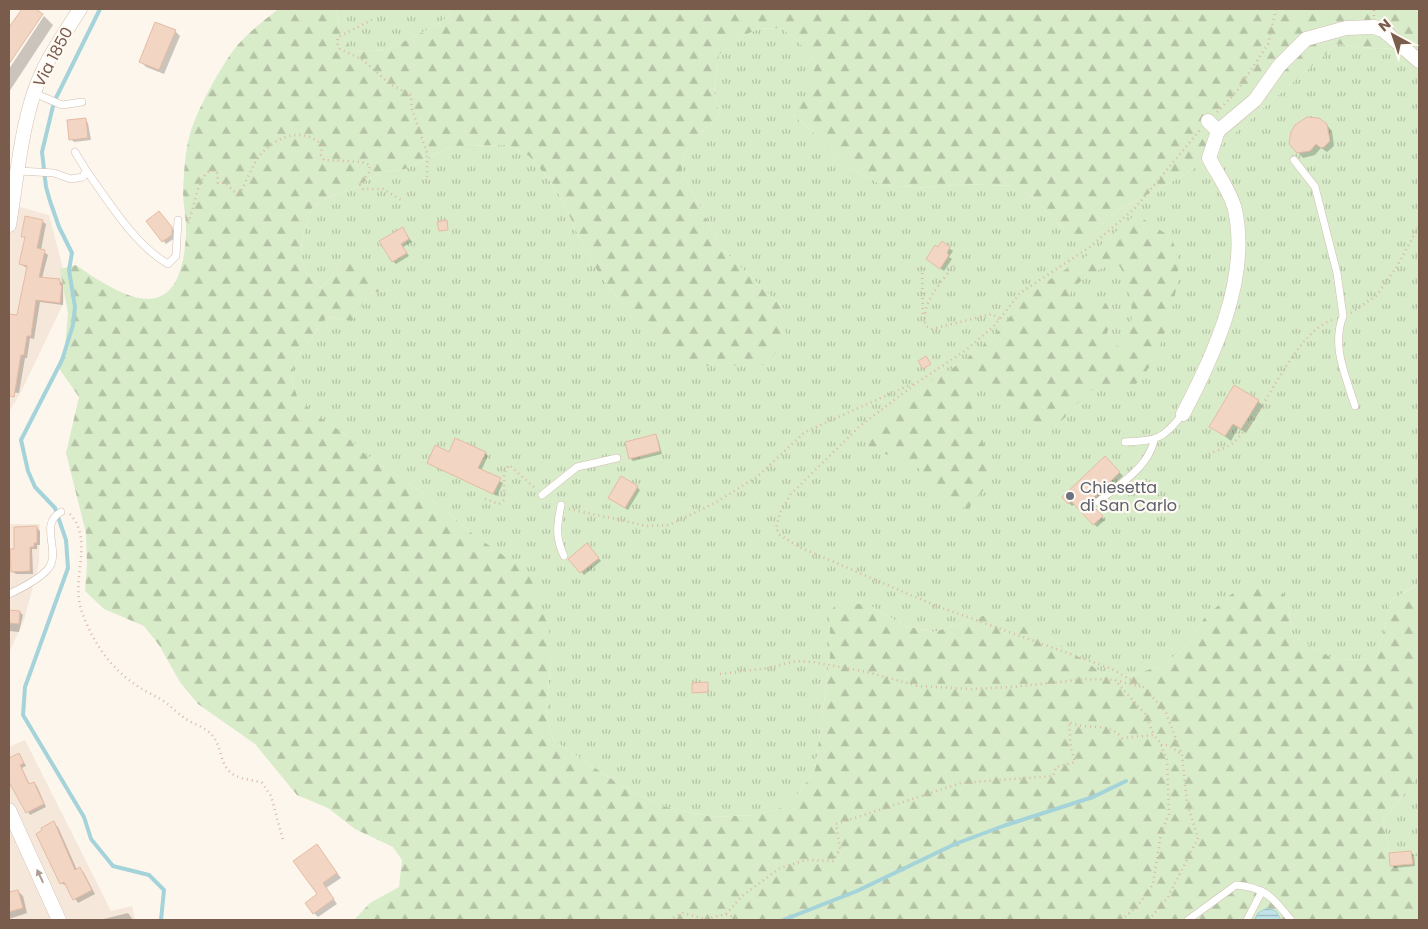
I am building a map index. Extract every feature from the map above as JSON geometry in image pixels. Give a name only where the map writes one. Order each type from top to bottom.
[{"type":"street","name":"Via 1850","points":[[9,225],[26,123],[40,96],[41,74],[80,9]]},
{"type":"street","points":[[1184,414],[1210,363],[1229,307],[1238,253],[1235,208],[1210,158],[1213,126],[1254,100],[1279,66],[1306,39],[1346,28],[1374,27],[1383,30],[1419,61]]},
{"type":"street","points":[[9,810],[60,920]]},
{"type":"lane","points":[[40,96],[62,105],[82,102]]},
{"type":"lane","points":[[76,152],[86,170],[119,215],[155,257],[168,264],[176,256],[178,220]]},
{"type":"lane","points":[[1294,160],[1315,187],[1337,273],[1343,316],[1339,327],[1339,356],[1355,406]]},
{"type":"lane","points":[[19,171],[54,173],[71,179],[83,177],[86,170]]},
{"type":"lane","points":[[1126,442],[1154,441],[1169,431],[1184,414]]},
{"type":"lane","points":[[1098,502],[1135,472],[1151,454],[1154,441]]},
{"type":"lane","points":[[542,494],[577,467],[617,458]]},
{"type":"lane","points":[[561,505],[558,522],[558,542],[564,556]]},
{"type":"lane","points":[[9,594],[26,586],[49,568],[52,560],[50,522],[57,514]]},
{"type":"lane","points":[[1188,920],[1236,885],[1255,887],[1270,895],[1291,920]]},
{"type":"lane","points":[[1247,920],[1262,891]]},
{"type":"path","points":[[1149,920],[1168,898],[1198,838],[1187,803],[1182,755],[1166,713],[1145,688],[1112,669],[934,605],[799,547],[780,535],[776,528],[780,513],[791,494],[860,426],[918,382],[966,350],[999,319],[1020,293],[1090,247],[1129,213],[1174,162],[1213,126],[1268,44],[1276,9]]},
{"type":"path","points":[[372,20],[338,37],[337,43],[340,49],[363,60],[390,84],[411,95],[412,110],[427,153],[427,178]]},
{"type":"path","points":[[177,247],[193,211],[201,177],[213,170],[217,173],[218,183],[226,183],[233,191],[240,193],[258,158],[272,143],[296,134],[316,139],[322,145],[321,155],[324,160],[362,162],[370,165],[369,172],[360,185],[363,189],[382,189],[403,201]]},
{"type":"path","points":[[1209,454],[1233,443],[1278,383],[1301,344],[1312,332],[1328,322],[1352,313],[1377,296],[1396,268],[1419,226]]},
{"type":"path","points":[[923,319],[928,303],[954,266]]},
{"type":"path","points":[[922,268],[923,319],[926,326],[932,329],[992,314],[999,319]]},
{"type":"path","points":[[561,505],[572,510],[647,526],[669,525],[715,503],[758,476],[805,432],[918,382]]},
{"type":"path","points":[[485,499],[499,504],[504,500],[504,473],[509,465],[542,494]]},
{"type":"path","points":[[57,514],[69,513],[76,520],[82,538],[77,596],[97,645],[113,666],[135,684],[163,701],[184,718],[209,731],[218,742],[224,764],[230,772],[241,778],[262,783],[271,796],[283,840]]},
{"type":"path","points":[[720,674],[768,668],[796,661],[813,662],[849,669],[918,686],[971,689],[1013,688],[1086,680],[1115,680],[1145,688]]},
{"type":"path","points":[[1115,680],[1145,714],[1154,735],[1161,744],[1167,760],[1169,814],[1162,833],[1153,884],[1137,907],[1121,920]]},
{"type":"path","points":[[669,920],[683,913],[705,919],[726,914],[742,896],[780,868],[806,860],[832,861],[840,849],[836,824],[960,783],[1053,776],[1056,767],[1075,762],[1071,749],[1069,722],[1082,727],[1105,727],[1116,731],[1122,738],[1154,735]]},
{"type":"path","points":[[1161,744],[1168,745],[1182,755]]},
{"type":"path","points":[[726,914],[740,920]]},
{"type":"shaded area","points":[[9,204],[49,215],[66,280],[64,302],[21,392],[9,412]]},
{"type":"shaded area","points":[[9,524],[40,524],[39,564],[24,620],[9,653]]},
{"type":"shaded area","points":[[25,740],[111,911],[132,906],[135,920],[9,920],[9,747]]},
{"type":"green space","points":[[278,9],[336,9],[341,35],[352,52],[386,50],[433,27],[451,15],[442,9],[1419,9],[1419,47],[1377,49],[1337,44],[1190,172],[1118,210],[1090,234],[1076,236],[1065,231],[1032,197],[1013,186],[964,184],[928,188],[882,185],[848,167],[828,145],[793,115],[807,96],[816,63],[799,42],[782,28],[758,29],[734,40],[719,55],[714,92],[720,116],[688,147],[684,155],[681,172],[724,251],[784,309],[786,338],[767,365],[702,366],[671,351],[634,320],[598,272],[578,235],[563,201],[548,178],[529,156],[506,145],[453,146],[405,169],[382,172],[351,189],[329,197],[312,208],[302,241],[301,251],[305,270],[311,279],[321,288],[331,278],[341,260],[354,256],[392,290],[369,293],[352,321],[326,317],[295,361],[292,380],[297,396],[316,415],[345,434],[365,454],[429,497],[474,535],[523,569],[531,578],[549,629],[551,657],[546,715],[553,740],[622,786],[661,806],[714,817],[754,815],[778,809],[799,793],[815,770],[830,657],[830,612],[838,602],[869,605],[905,626],[934,632],[983,616],[1001,617],[1049,637],[1101,672],[1129,676],[1163,665],[1184,648],[1205,617],[1234,592],[1258,583],[1280,588],[1288,602],[1292,635],[1335,660],[1377,659],[1391,600],[1416,586],[1419,599],[1419,775],[1383,821],[1390,856],[1419,856],[1419,920],[354,920],[370,903],[399,887],[402,860],[393,847],[355,829],[328,808],[297,795],[255,744],[198,704],[180,682],[159,645],[144,626],[104,609],[85,591],[87,565],[86,533],[66,453],[79,397],[58,367],[65,347],[68,313],[60,269],[76,265],[115,289],[133,296],[149,299],[163,295],[174,285],[182,265],[186,236],[183,197],[184,177],[187,148],[193,124],[210,89],[230,55],[245,37]]},
{"type":"green space","points":[[336,9],[442,9],[451,15],[433,27],[386,50],[351,52],[341,35]]},
{"type":"green space","points":[[782,28],[799,42],[816,63],[808,96],[793,115],[828,145],[848,167],[882,185],[928,188],[964,184],[1013,186],[1032,197],[1065,231],[1090,234],[1118,210],[1190,172],[1337,44],[1377,49],[1419,47],[1419,599],[1415,586],[1391,600],[1377,659],[1335,660],[1292,635],[1288,602],[1205,617],[1184,648],[1163,665],[1129,676],[1101,672],[1049,637],[983,616],[934,632],[905,626],[869,605],[830,612],[830,657],[815,770],[799,793],[778,809],[754,815],[714,817],[661,806],[622,786],[553,740],[546,715],[551,657],[474,535],[429,497],[365,454],[345,434],[316,415],[297,396],[292,380],[295,361],[326,317],[352,321],[369,293],[392,290],[341,260],[331,278],[321,288],[311,279],[302,261],[302,241],[308,220],[312,208],[329,197],[351,189],[382,172],[405,169],[453,146],[506,145],[529,156],[548,178],[563,201],[578,235],[598,272],[634,320],[784,309],[724,251],[681,172],[684,155],[688,147],[720,116],[714,92],[719,55],[734,40],[758,29]]},
{"type":"green space","points":[[1136,214],[1172,238],[1176,251],[1178,277],[1166,331],[1150,365],[1142,378],[1132,387],[1090,390],[1055,428],[1021,420],[1002,388],[982,380],[971,404],[994,477],[968,509],[942,502],[918,468],[893,456],[869,450],[866,435],[881,418],[903,399],[964,361],[990,340],[1025,299],[1049,280],[1093,252]],"holes":[[[1117,263],[1123,271],[1130,293],[1132,317],[1128,339],[1124,348],[1115,345],[1106,336],[1110,325],[1110,315],[1104,301],[1099,297],[1087,298],[1076,303],[1070,300],[1070,294],[1079,282],[1095,272]]]},
{"type":"green space","points":[[1419,775],[1419,856],[1390,856],[1383,821]]},
{"type":"water","points":[[1267,908],[1276,911],[1281,920],[1255,920],[1258,913]]},
{"type":"building","points":[[22,9],[36,9],[43,14],[9,64],[9,27]]},
{"type":"building","points":[[155,22],[176,30],[159,70],[139,62]]},
{"type":"building","points":[[1307,117],[1319,118],[1327,124],[1330,141],[1324,147],[1321,148],[1316,144],[1310,151],[1297,153],[1289,144],[1291,132],[1295,125]]},
{"type":"building","points":[[86,118],[88,138],[69,140],[67,120]]},
{"type":"building","points":[[159,211],[172,227],[172,235],[162,242],[146,221]]},
{"type":"building","points":[[25,216],[43,220],[37,248],[45,250],[39,277],[60,279],[60,285],[62,285],[60,303],[36,300],[31,336],[27,336],[24,355],[21,355],[14,397],[9,396],[9,314],[17,315],[27,266],[19,264],[25,237],[21,237]]},
{"type":"building","points":[[447,220],[448,230],[439,231],[437,222]]},
{"type":"building","points":[[403,227],[409,239],[401,244],[407,253],[392,262],[379,241]]},
{"type":"building","points":[[942,241],[950,247],[947,253],[949,255],[940,269],[926,259],[935,245],[938,247]]},
{"type":"building","points":[[926,356],[931,364],[923,369],[918,361]]},
{"type":"building","points":[[1234,385],[1259,400],[1241,429],[1233,424],[1225,436],[1209,427]]},
{"type":"building","points":[[656,434],[660,451],[629,459],[625,442]]},
{"type":"building","points":[[455,438],[486,452],[478,468],[501,478],[493,494],[427,463],[435,445],[449,452]]},
{"type":"building","points":[[1105,456],[1120,472],[1089,502],[1103,516],[1093,525],[1071,501],[1068,504],[1062,497]]},
{"type":"building","points":[[621,476],[638,486],[625,508],[608,498]]},
{"type":"building","points":[[37,526],[37,543],[34,543],[34,547],[30,547],[30,571],[11,572],[10,549],[14,549],[14,527]]},
{"type":"building","points":[[587,543],[599,558],[580,573],[568,559]]},
{"type":"building","points":[[9,610],[20,611],[19,624],[9,623]]},
{"type":"building","points":[[708,682],[708,692],[692,693],[692,683]]},
{"type":"building","points":[[19,753],[24,763],[20,765],[29,784],[34,782],[44,804],[26,813],[9,782],[9,758]]},
{"type":"building","points":[[54,821],[75,870],[80,867],[92,890],[73,900],[64,882],[60,884],[36,834],[42,830],[41,828]]},
{"type":"building","points":[[317,844],[337,873],[323,883],[334,899],[313,914],[305,903],[317,894],[293,861]]},
{"type":"building","points":[[1411,851],[1413,864],[1390,866],[1389,853]]},
{"type":"building","points":[[18,890],[23,908],[9,912],[9,892]]},
{"type":"waterway","points":[[100,9],[54,102],[42,152],[46,187],[50,201],[59,227],[72,253],[69,270],[75,307],[73,325],[62,360],[21,440],[28,471],[35,487],[55,508],[66,540],[68,568],[25,687],[23,715],[84,817],[91,839],[113,866],[149,875],[164,890],[161,920]]},
{"type":"waterway","points":[[783,920],[857,891],[955,844],[1006,825],[1093,797],[1126,781]]},
{"type":"place","name":"Chiesetta di San Carlo","points":[[1070,496]]}]
